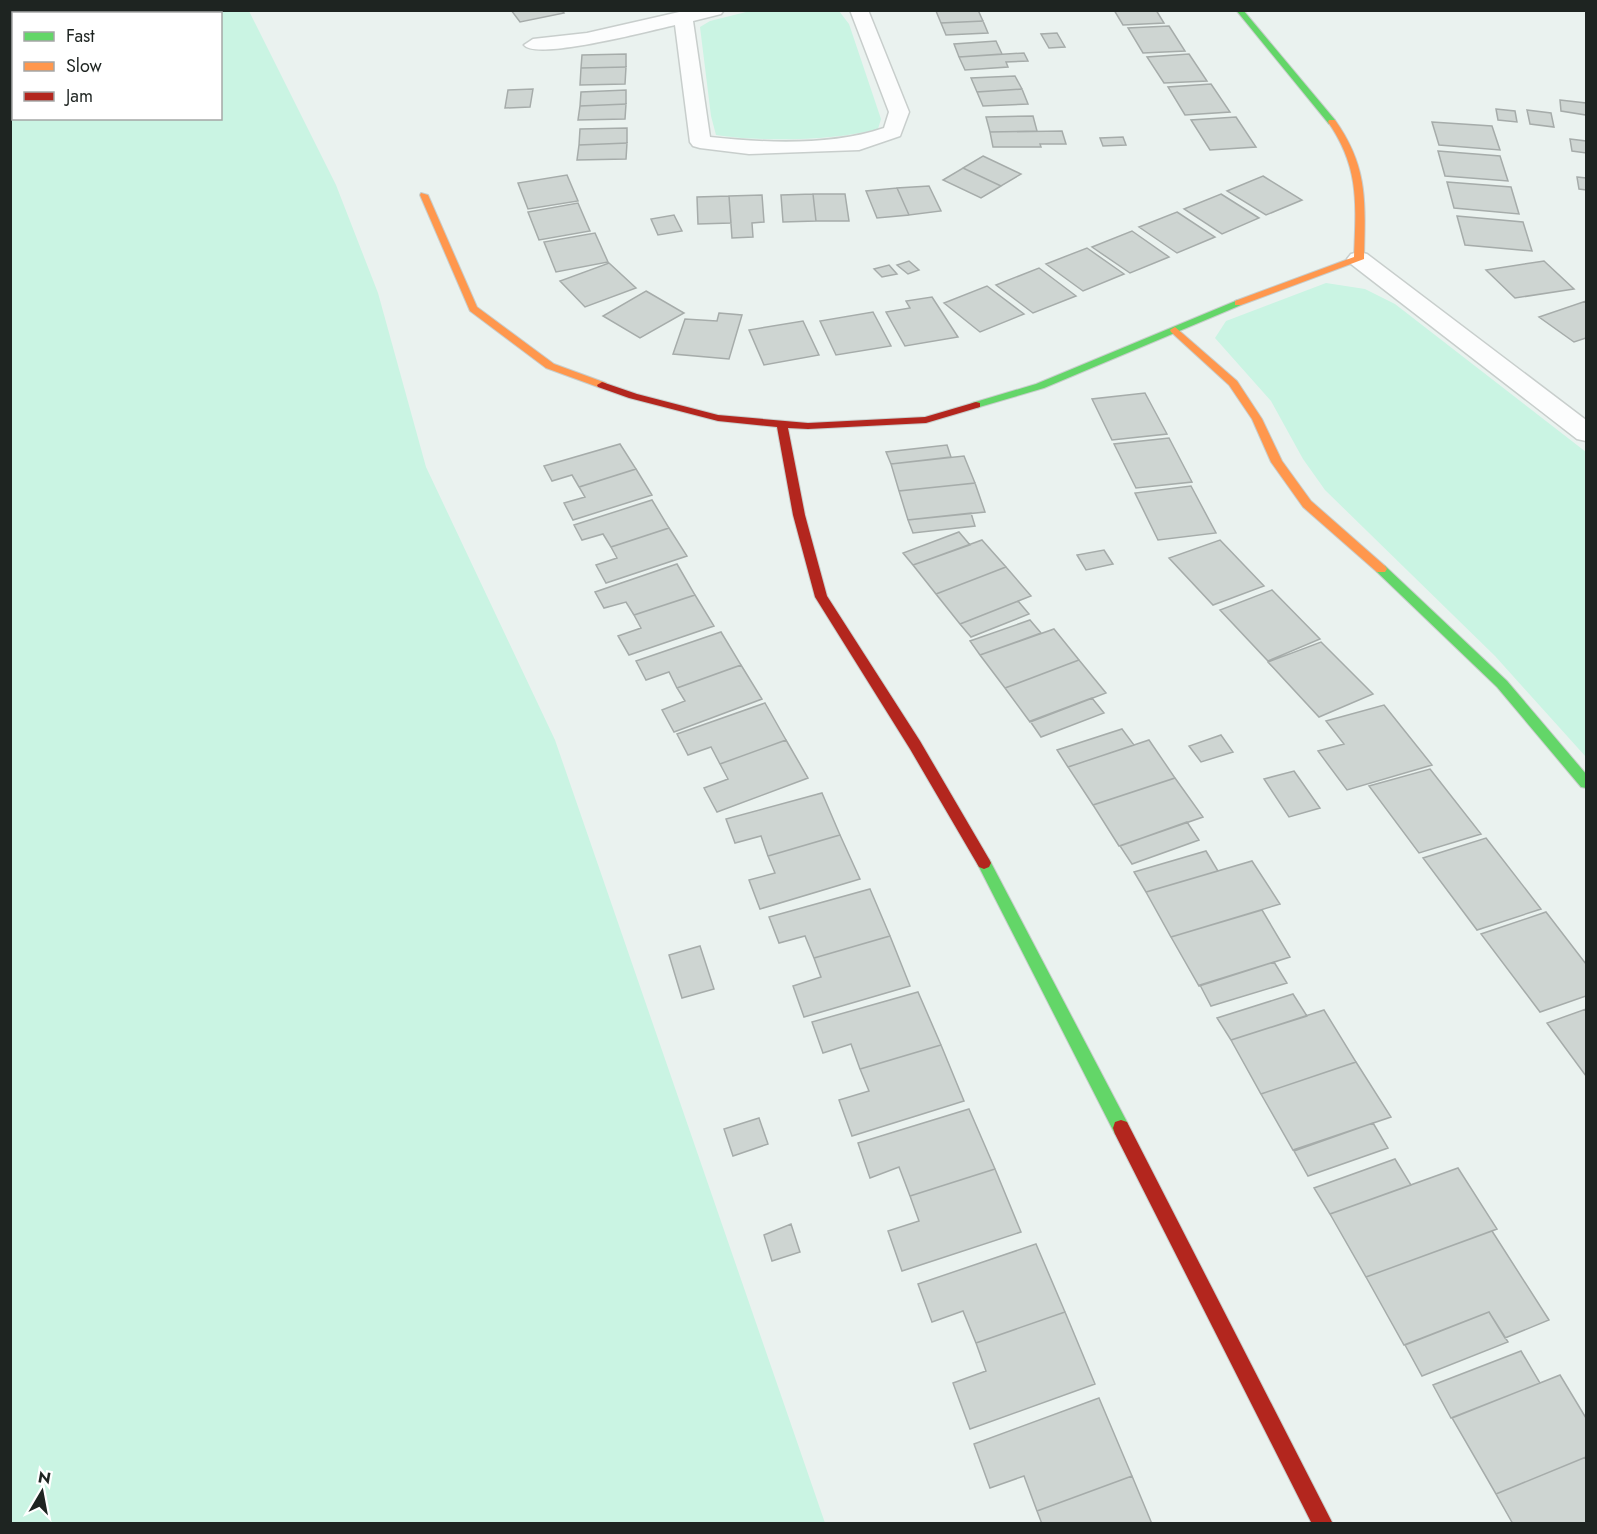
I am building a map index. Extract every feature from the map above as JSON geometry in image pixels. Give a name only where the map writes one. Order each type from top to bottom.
[{"type":"street","points":[[533,45],[587,39],[715,10]]},
{"type":"street","points":[[683,17],[700,142],[749,148],[859,144],[893,132],[900,112],[859,10]]},
{"type":"street","points":[[1239,10],[1347,140],[1361,187],[1359,259]]},
{"type":"street","points":[[424,195],[473,309],[550,366],[633,396],[718,418],[807,426],[926,420],[1040,386],[1269,290],[1359,259]]},
{"type":"street","points":[[1359,259],[1587,433]]},
{"type":"street","points":[[1175,330],[1233,383],[1257,419],[1277,462],[1307,504],[1375,564],[1502,684],[1587,783]]},
{"type":"street","points":[[782,424],[799,515],[821,597],[915,745],[1005,899],[1323,1524]]},
{"type":"green space","points":[[10,11],[249,11],[336,185],[378,293],[426,467],[555,740],[825,1523],[11,1523]]},
{"type":"green space","points":[[750,11],[839,11],[849,24],[881,119],[878,129],[840,136],[797,139],[754,139],[716,135],[711,116],[700,27],[710,21]]},
{"type":"green space","points":[[1326,283],[1365,289],[1395,304],[1586,452],[1586,757],[1495,656],[1325,490],[1303,459],[1271,401],[1215,338],[1226,321]]},
{"type":"building","points":[[511,10],[562,10],[564,13],[520,22]]},
{"type":"building","points":[[978,10],[983,21],[941,23],[936,11]]},
{"type":"building","points":[[1114,10],[1156,10],[1164,23],[1123,25]]},
{"type":"building","points":[[983,21],[988,33],[946,35],[941,23]]},
{"type":"building","points":[[1169,26],[1185,51],[1143,53],[1128,28]]},
{"type":"building","points":[[1057,33],[1065,47],[1049,48],[1041,34]]},
{"type":"building","points":[[996,41],[1002,54],[959,57],[954,44]]},
{"type":"building","points":[[1024,53],[1028,61],[1006,62],[1008,67],[965,70],[959,57]]},
{"type":"building","points":[[626,54],[626,67],[581,68],[582,55]]},
{"type":"building","points":[[1189,54],[1207,81],[1164,83],[1147,57]]},
{"type":"building","points":[[626,67],[625,84],[580,85],[581,68]]},
{"type":"building","points":[[1015,76],[1022,89],[977,92],[971,78]]},
{"type":"building","points":[[1211,84],[1230,112],[1185,115],[1168,87]]},
{"type":"building","points":[[533,89],[530,107],[505,108],[508,90]]},
{"type":"building","points":[[1022,89],[1028,104],[983,106],[977,92]]},
{"type":"building","points":[[626,90],[626,104],[580,106],[581,92]]},
{"type":"building","points":[[1560,100],[1586,103],[1586,115],[1561,111]]},
{"type":"building","points":[[626,104],[625,119],[578,120],[580,106]]},
{"type":"building","points":[[1496,109],[1515,111],[1517,122],[1498,120]]},
{"type":"building","points":[[1527,110],[1551,113],[1554,127],[1530,124]]},
{"type":"building","points":[[1033,116],[1037,131],[990,132],[986,117]]},
{"type":"building","points":[[1236,117],[1256,147],[1210,150],[1191,120]]},
{"type":"building","points":[[1432,122],[1492,126],[1500,150],[1439,145]]},
{"type":"building","points":[[627,128],[627,143],[579,145],[580,129]]},
{"type":"building","points":[[1062,131],[1066,144],[1040,144],[1041,147],[993,147],[990,132]]},
{"type":"building","points":[[1123,137],[1126,145],[1103,146],[1100,138]]},
{"type":"building","points":[[1570,139],[1586,141],[1586,153],[1572,151]]},
{"type":"building","points":[[627,143],[626,159],[577,160],[579,145]]},
{"type":"building","points":[[1438,151],[1500,156],[1508,181],[1445,176]]},
{"type":"building","points":[[983,156],[1021,174],[1001,186],[963,168]]},
{"type":"building","points":[[963,168],[1001,186],[981,198],[943,180]]},
{"type":"building","points":[[567,175],[578,201],[528,209],[518,183]]},
{"type":"building","points":[[1263,176],[1302,200],[1266,215],[1227,191]]},
{"type":"building","points":[[1577,177],[1586,178],[1586,190],[1579,189]]},
{"type":"building","points":[[1447,182],[1511,187],[1519,214],[1454,208]]},
{"type":"building","points":[[929,186],[941,211],[909,215],[897,188]]},
{"type":"building","points":[[897,188],[909,215],[877,218],[866,191]]},
{"type":"building","points":[[813,194],[816,221],[783,222],[781,195]]},
{"type":"building","points":[[813,194],[845,194],[849,221],[816,221]]},
{"type":"building","points":[[1221,194],[1259,218],[1222,234],[1184,209]]},
{"type":"building","points":[[762,195],[764,222],[752,223],[753,237],[732,238],[729,196]]},
{"type":"building","points":[[729,196],[731,223],[698,224],[697,197]]},
{"type":"building","points":[[578,203],[590,231],[539,240],[528,212]]},
{"type":"building","points":[[1177,212],[1215,237],[1177,253],[1139,227]]},
{"type":"building","points":[[674,215],[682,231],[658,235],[651,219]]},
{"type":"building","points":[[1457,216],[1523,222],[1532,251],[1465,245]]},
{"type":"building","points":[[1132,231],[1169,257],[1130,273],[1092,247]]},
{"type":"building","points":[[595,233],[608,262],[556,272],[544,242]]},
{"type":"building","points":[[1087,248],[1124,274],[1083,291],[1046,264]]},
{"type":"building","points":[[909,261],[919,270],[908,274],[897,265]]},
{"type":"building","points":[[1544,261],[1574,289],[1515,298],[1486,270]]},
{"type":"building","points":[[609,263],[636,288],[585,307],[560,281]]},
{"type":"building","points":[[889,265],[897,274],[882,277],[874,269]]},
{"type":"building","points":[[1039,268],[1076,296],[1033,313],[996,285]]},
{"type":"building","points":[[987,286],[1024,314],[980,332],[944,303]]},
{"type":"building","points":[[646,291],[684,313],[640,338],[603,316]]},
{"type":"building","points":[[932,297],[958,337],[905,346],[886,312],[910,308],[906,301]]},
{"type":"building","points":[[1586,301],[1586,338],[1574,342],[1539,317]]},
{"type":"building","points":[[873,312],[891,346],[836,355],[820,321]]},
{"type":"building","points":[[719,313],[742,315],[729,359],[673,354],[685,319],[717,321]]},
{"type":"building","points":[[803,321],[819,355],[764,365],[749,330]]},
{"type":"building","points":[[1145,393],[1167,434],[1112,440],[1092,399]]},
{"type":"building","points":[[1169,438],[1192,482],[1136,488],[1114,444]]},
{"type":"building","points":[[620,444],[636,469],[579,487],[572,475],[552,481],[544,466]]},
{"type":"building","points":[[947,445],[951,457],[891,464],[886,452]]},
{"type":"building","points":[[964,456],[975,483],[899,491],[891,464]]},
{"type":"building","points":[[636,469],[652,495],[573,520],[564,503],[585,497],[579,487]]},
{"type":"building","points":[[975,483],[985,512],[908,520],[899,491]]},
{"type":"building","points":[[1191,486],[1216,533],[1158,540],[1135,493]]},
{"type":"building","points":[[652,500],[669,528],[611,547],[603,534],[582,540],[574,525]]},
{"type":"building","points":[[971,513],[975,526],[913,533],[908,520]]},
{"type":"building","points":[[669,528],[687,556],[606,583],[596,565],[617,558],[611,547]]},
{"type":"building","points":[[959,532],[970,545],[913,565],[903,553]]},
{"type":"building","points":[[982,540],[1006,567],[936,594],[913,565]]},
{"type":"building","points":[[1220,540],[1264,586],[1213,605],[1169,558]]},
{"type":"building","points":[[1104,550],[1113,564],[1086,570],[1077,555]]},
{"type":"building","points":[[677,564],[695,595],[634,615],[626,602],[604,608],[595,592]]},
{"type":"building","points":[[1006,567],[1031,596],[960,624],[936,594]]},
{"type":"building","points":[[1272,590],[1320,639],[1268,661],[1220,610]]},
{"type":"building","points":[[695,595],[714,626],[629,655],[618,636],[641,628],[634,615]]},
{"type":"building","points":[[1018,601],[1029,614],[971,637],[960,624]]},
{"type":"building","points":[[1030,620],[1041,633],[980,655],[970,641]]},
{"type":"building","points":[[1054,629],[1079,660],[1005,688],[980,655]]},
{"type":"building","points":[[721,632],[741,665],[677,688],[669,672],[646,680],[636,661]]},
{"type":"building","points":[[1321,642],[1373,694],[1319,717],[1268,662]]},
{"type":"building","points":[[1079,660],[1106,693],[1030,722],[1005,688]]},
{"type":"building","points":[[741,665],[762,699],[674,732],[662,710],[685,701],[677,688]]},
{"type":"building","points":[[1092,698],[1104,713],[1041,737],[1030,721]]},
{"type":"building","points":[[765,703],[786,740],[720,764],[711,747],[688,755],[677,734]]},
{"type":"building","points":[[1384,705],[1432,765],[1347,790],[1318,751],[1344,744],[1326,721]]},
{"type":"building","points":[[1122,729],[1134,745],[1068,767],[1057,750]]},
{"type":"building","points":[[1221,735],[1233,752],[1201,762],[1189,746]]},
{"type":"building","points":[[786,740],[808,778],[717,812],[704,788],[728,779],[720,764]]},
{"type":"building","points":[[1149,740],[1175,778],[1093,805],[1068,767]]},
{"type":"building","points":[[1430,769],[1481,834],[1419,853],[1369,786]]},
{"type":"building","points":[[1294,771],[1320,808],[1289,817],[1264,779]]},
{"type":"building","points":[[1175,778],[1203,817],[1119,846],[1093,805]]},
{"type":"building","points":[[822,793],[840,835],[768,856],[761,836],[735,843],[726,819]]},
{"type":"building","points":[[1187,822],[1199,840],[1132,864],[1120,846]]},
{"type":"building","points":[[840,835],[860,879],[760,909],[749,880],[775,873],[768,856]]},
{"type":"building","points":[[1486,838],[1541,909],[1477,930],[1423,858]]},
{"type":"building","points":[[1206,851],[1218,871],[1146,892],[1134,872]]},
{"type":"building","points":[[1252,861],[1280,904],[1171,937],[1146,892]]},
{"type":"building","points":[[870,889],[890,936],[814,958],[805,936],[779,943],[769,917]]},
{"type":"building","points":[[1262,910],[1290,957],[1199,986],[1171,937]]},
{"type":"building","points":[[1546,912],[1586,964],[1586,996],[1540,1012],[1481,934]]},
{"type":"building","points":[[890,936],[910,986],[804,1017],[793,986],[821,977],[814,958]]},
{"type":"building","points":[[700,946],[714,989],[682,998],[669,955]]},
{"type":"building","points":[[1274,962],[1287,983],[1211,1006],[1200,985]]},
{"type":"building","points":[[918,992],[941,1045],[860,1069],[851,1044],[823,1053],[812,1022]]},
{"type":"building","points":[[1293,994],[1307,1016],[1231,1040],[1217,1018]]},
{"type":"building","points":[[1586,1009],[1586,1076],[1547,1023]]},
{"type":"building","points":[[1324,1010],[1356,1062],[1261,1094],[1231,1040]]},
{"type":"building","points":[[941,1045],[964,1101],[852,1136],[839,1100],[869,1091],[860,1069]]},
{"type":"building","points":[[1356,1062],[1391,1117],[1293,1150],[1261,1094]]},
{"type":"building","points":[[969,1109],[995,1169],[910,1196],[899,1167],[870,1178],[858,1143]]},
{"type":"building","points":[[759,1118],[768,1144],[733,1156],[724,1129]]},
{"type":"building","points":[[1373,1123],[1388,1148],[1308,1176],[1294,1151]]},
{"type":"building","points":[[1395,1159],[1411,1185],[1330,1214],[1314,1188]]},
{"type":"building","points":[[1458,1168],[1497,1229],[1366,1277],[1330,1214]]},
{"type":"building","points":[[995,1169],[1021,1232],[902,1271],[888,1231],[919,1221],[910,1196]]},
{"type":"building","points":[[791,1224],[800,1252],[772,1261],[764,1235]]},
{"type":"building","points":[[1492,1231],[1549,1320],[1505,1338],[1489,1312],[1404,1345],[1366,1277]]},
{"type":"building","points":[[1036,1244],[1065,1312],[976,1343],[963,1311],[932,1322],[918,1284]]},
{"type":"building","points":[[1065,1312],[1095,1384],[970,1429],[953,1383],[986,1371],[976,1343]]},
{"type":"building","points":[[1489,1312],[1508,1342],[1422,1376],[1405,1345]]},
{"type":"building","points":[[1521,1351],[1540,1383],[1451,1418],[1433,1385]]},
{"type":"building","points":[[1560,1375],[1586,1418],[1586,1457],[1496,1494],[1452,1418]]},
{"type":"building","points":[[1099,1398],[1132,1476],[1037,1511],[1024,1476],[990,1488],[974,1444]]},
{"type":"building","points":[[1586,1457],[1586,1524],[1513,1524],[1496,1494]]},
{"type":"building","points":[[1132,1476],[1152,1524],[1042,1524],[1037,1511]]},
{"type":"traffic: fast","points":[[1239,10],[1332,122]]},
{"type":"traffic: fast","points":[[976,405],[1040,386],[1238,303]]},
{"type":"traffic: fast","points":[[1381,569],[1502,684],[1586,783]]},
{"type":"traffic: fast","points":[[984,863],[1121,1128]]},
{"type":"traffic: slow","points":[[1238,303],[1359,259],[1360,204],[1356,170],[1351,154],[1332,122]]},
{"type":"traffic: slow","points":[[424,195],[473,309],[550,366],[602,385]]},
{"type":"traffic: slow","points":[[1175,330],[1233,383],[1257,419],[1277,462],[1307,504],[1381,569]]},
{"type":"traffic: jam","points":[[602,385],[633,396],[718,418],[808,426],[926,420],[976,405]]},
{"type":"traffic: jam","points":[[782,424],[799,515],[821,597],[915,745],[984,863]]},
{"type":"traffic: jam","points":[[1121,1128],[1323,1524]]}]
